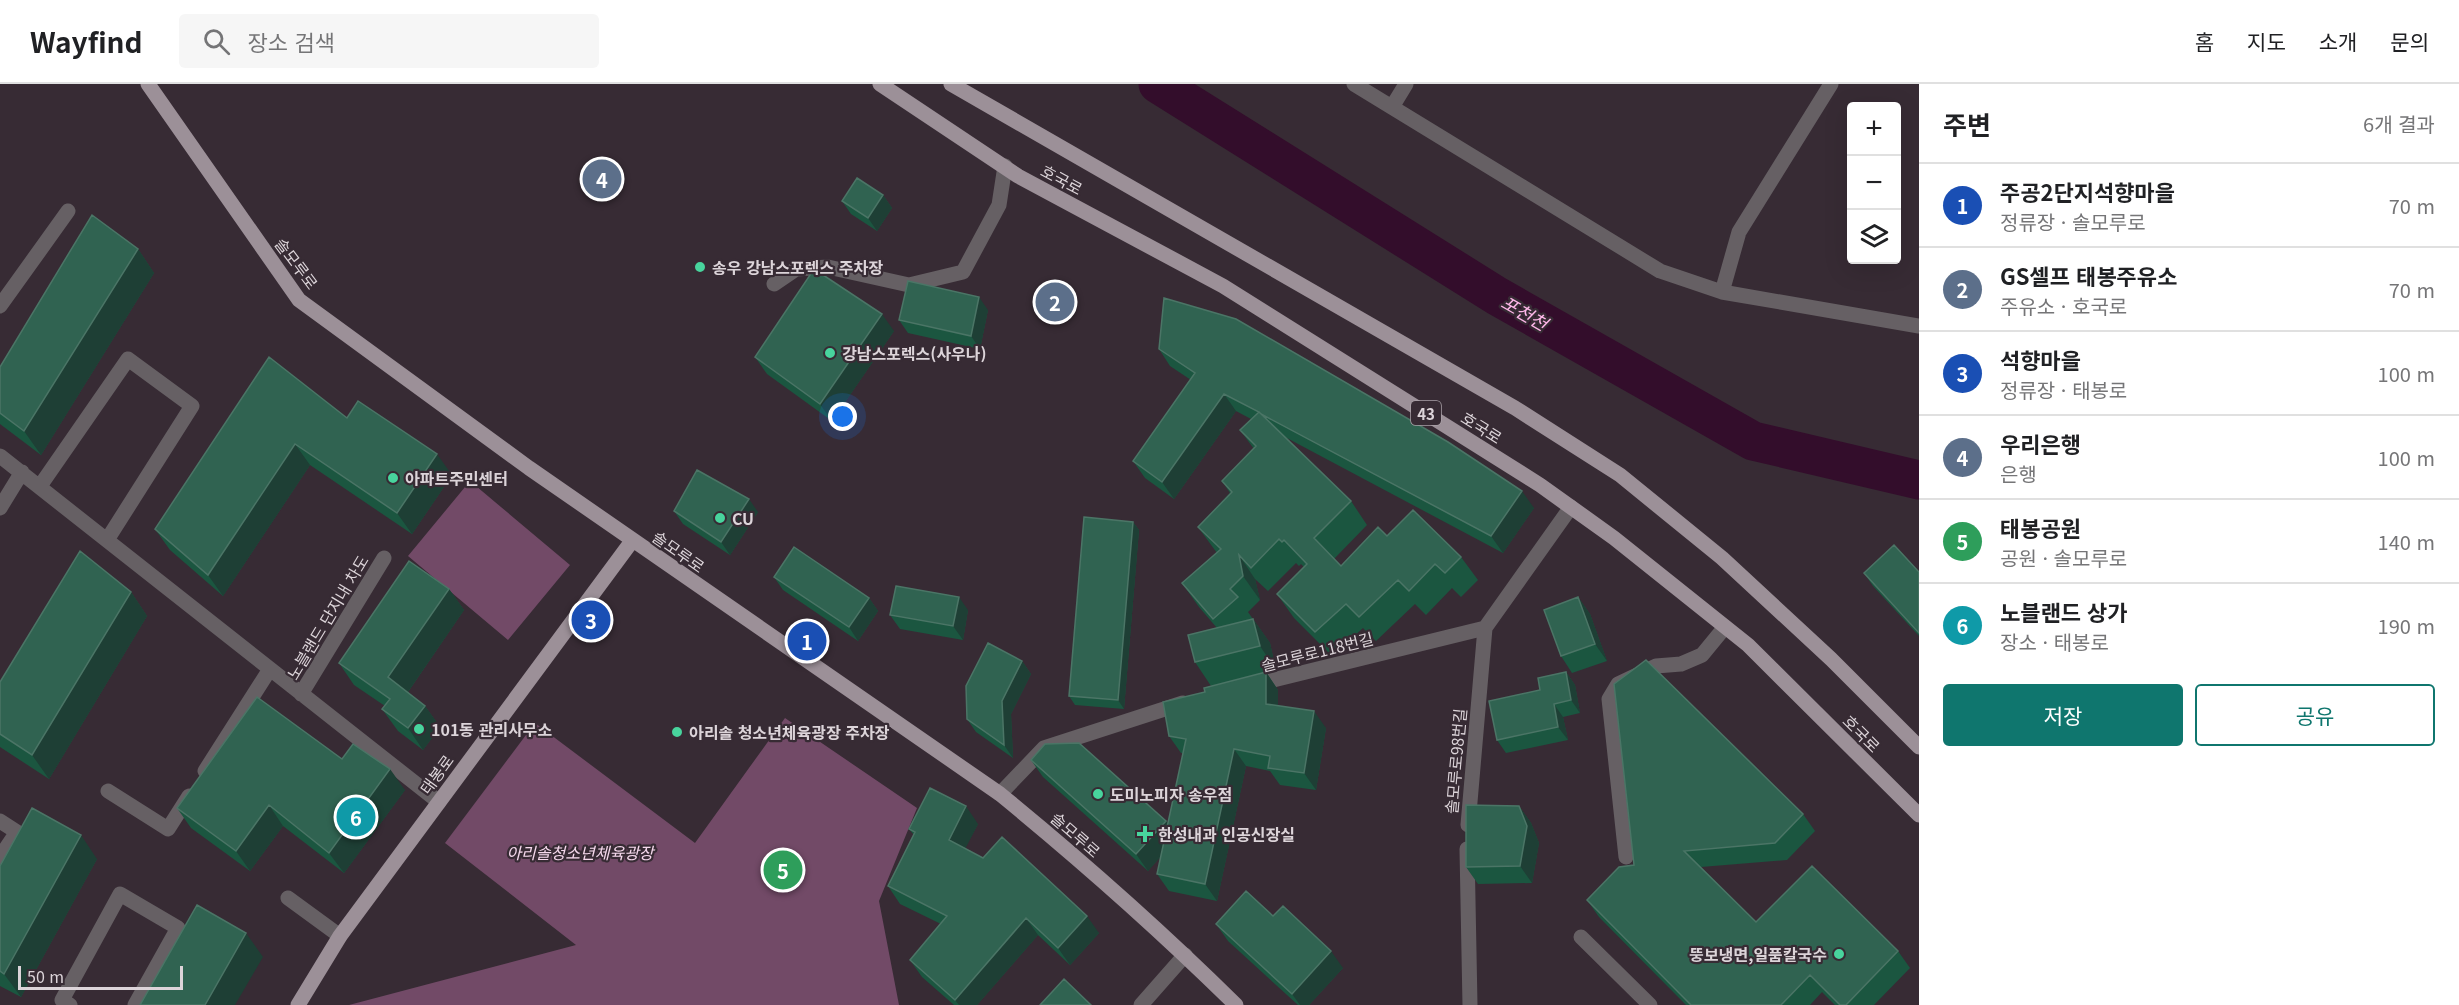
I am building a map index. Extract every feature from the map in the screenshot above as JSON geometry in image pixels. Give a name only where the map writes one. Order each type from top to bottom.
[{"type":"main road","name":"솔모루로","points":[[148,84],[299,300],[632,541],[1000,794],[1054,838],[1185,955],[1236,1005]]},
{"type":"main road","name":"호국로","points":[[880,84],[1005,166],[1223,286],[1540,485],[1614,538],[1748,645],[1919,815]]},
{"type":"main road","name":"호국로","points":[[951,84],[1515,408],[1620,474],[1738,574],[1831,659],[1919,747]]},
{"type":"main road","name":"태봉로","points":[[298,1005],[340,936],[632,541]]},
{"type":"street","points":[[1354,84],[1660,271],[1722,292],[1919,326]]},
{"type":"street","points":[[1392,107],[1406,84]]},
{"type":"street","points":[[1722,292],[1739,232],[1831,84]]},
{"type":"street","points":[[774,284],[796,269],[828,267],[909,285],[963,272],[999,205],[1005,166]]},
{"type":"street","points":[[0,306],[69,211]]},
{"type":"street","points":[[40,486],[128,359],[192,406],[107,540]]},
{"type":"street","points":[[0,456],[439,802]]},
{"type":"street","points":[[0,508],[22,472]]},
{"type":"street","points":[[1485,627],[1571,507]]},
{"type":"street","name":"노블랜드 단지내 차도","points":[[301,694],[384,558]]},
{"type":"street","name":"솔모루로118번길","points":[[1241,688],[1485,627]]},
{"type":"street","name":"솔모루로98번길","points":[[1470,1005],[1467,837],[1485,627]]},
{"type":"street","points":[[1626,857],[1609,699],[1618,684],[1656,666],[1681,664],[1702,655],[1725,627]]},
{"type":"street","points":[[108,791],[168,829],[270,669]]},
{"type":"street","points":[[1000,794],[1044,748],[1195,700]]},
{"type":"street","points":[[0,821],[16,832],[0,857]]},
{"type":"street","points":[[70,1005],[62,1000],[120,894],[178,928],[135,1005]]},
{"type":"street","points":[[288,898],[340,936]]},
{"type":"street","points":[[1581,937],[1650,1005]]},
{"type":"street","points":[[1141,1005],[1185,955]]},
{"type":"green space","points":[[470,481],[570,565],[508,640],[408,556]]},
{"type":"green space","name":"아리솔청소년체육광장","points":[[785,718],[917,808],[879,901],[899,1005],[349,1005],[576,945],[445,843],[535,723],[695,843]]},
{"type":"building","points":[[857,178],[883,195],[868,218],[842,201]]},
{"type":"building","points":[[92,215],[138,249],[24,431],[0,413],[0,367]]},
{"type":"building","name":"강남스포렉스(사우나)","points":[[814,269],[882,314],[820,404],[755,357]]},
{"type":"building","points":[[908,281],[979,297],[971,336],[899,320]]},
{"type":"building","points":[[1164,298],[1236,319],[1448,442],[1522,491],[1491,536],[1224,394],[1162,482],[1133,461],[1195,373],[1159,349]]},
{"type":"building","points":[[269,357],[347,418],[358,401],[437,454],[397,513],[295,444],[208,575],[155,529]]},
{"type":"building","points":[[1259,412],[1351,501],[1314,538],[1341,566],[1378,527],[1387,536],[1413,510],[1461,557],[1445,573],[1435,564],[1409,591],[1398,580],[1359,617],[1346,604],[1315,632],[1277,594],[1307,564],[1284,540],[1282,542],[1279,539],[1251,568],[1239,555],[1243,576],[1230,589],[1238,597],[1213,619],[1182,583],[1221,549],[1198,527],[1232,492],[1222,481],[1256,446],[1240,430]]},
{"type":"building","name":"CU","points":[[697,470],[749,499],[721,542],[674,511]]},
{"type":"building","points":[[1084,517],[1133,522],[1118,700],[1069,696]]},
{"type":"building","points":[[1894,545],[1919,572],[1919,633],[1864,573]]},
{"type":"building","points":[[794,547],[869,598],[849,627],[774,577]]},
{"type":"building","points":[[80,551],[131,592],[32,755],[0,734],[0,682]]},
{"type":"building","points":[[409,561],[449,589],[388,677],[425,706],[408,728],[382,709],[390,699],[339,663]]},
{"type":"building","points":[[896,586],[959,597],[953,626],[890,615]]},
{"type":"building","points":[[1578,597],[1595,644],[1561,656],[1544,610]]},
{"type":"building","points":[[1253,619],[1260,646],[1195,662],[1188,635]]},
{"type":"building","points":[[988,643],[1022,661],[1002,701],[1004,745],[967,719],[966,686]]},
{"type":"building","points":[[1646,660],[1803,814],[1775,843],[1684,851],[1756,922],[1812,866],[1898,951],[1846,1005],[1840,1005],[1810,975],[1781,1005],[1691,1005],[1587,900],[1619,867],[1634,865],[1614,684]]},
{"type":"building","points":[[1266,672],[1266,704],[1314,711],[1304,773],[1268,768],[1270,756],[1234,749],[1205,884],[1157,874],[1186,739],[1169,736],[1163,702],[1205,692],[1204,688]]},
{"type":"building","points":[[1566,672],[1571,700],[1554,704],[1558,727],[1497,740],[1489,701],[1540,690],[1538,678]]},
{"type":"building","points":[[257,697],[342,759],[353,744],[390,769],[329,853],[269,805],[236,851],[177,808]]},
{"type":"building","points":[[1079,743],[1166,821],[1136,854],[1031,760],[1045,744]]},
{"type":"building","points":[[930,788],[966,806],[949,840],[983,858],[1002,837],[1087,916],[1058,948],[1026,918],[955,1000],[910,960],[947,916],[888,886],[915,832],[909,829]]},
{"type":"building","points":[[1466,805],[1519,806],[1527,826],[1520,866],[1466,867]]},
{"type":"building","points":[[32,808],[81,835],[4,974],[0,971],[0,866]]},
{"type":"building","points":[[1246,891],[1273,916],[1283,906],[1331,951],[1292,994],[1216,924]]},
{"type":"building","points":[[197,905],[246,933],[205,1005],[140,1005]]},
{"type":"building","points":[[1064,979],[1091,1005],[1040,1005]]},
{"type":"waterway","name":"포천천","points":[[1158,84],[1497,296],[1753,441],[1919,480]]},
{"type":"place","name":"우리은행","points":[[602,179]]},
{"type":"place","name":"송우 강남스포렉스 주차장","points":[[700,267]]},
{"type":"place","name":"GS셀프 태봉주유소","points":[[1055,302]]},
{"type":"place","name":"강남스포렉스(사우나)","points":[[830,353]]},
{"type":"place","name":"아파트주민센터","points":[[393,478]]},
{"type":"place","name":"CU","points":[[720,518]]},
{"type":"place","name":"석향마을","points":[[591,620]]},
{"type":"place","name":"주공2단지석향마을","points":[[807,641]]},
{"type":"place","name":"101동 관리사무소","points":[[419,729]]},
{"type":"place","name":"아리솔 청소년체육광장 주차장","points":[[677,732]]},
{"type":"place","name":"도미노피자 송우점","points":[[1098,794]]},
{"type":"place","name":"노블랜드 상가","points":[[356,817]]},
{"type":"place","name":"한성내과 인공신장실","points":[[1145,834]]},
{"type":"place","name":"태봉공원","points":[[783,870]]},
{"type":"place","name":"뚱보냉면,일품칼국수","points":[[1839,954]]}]
